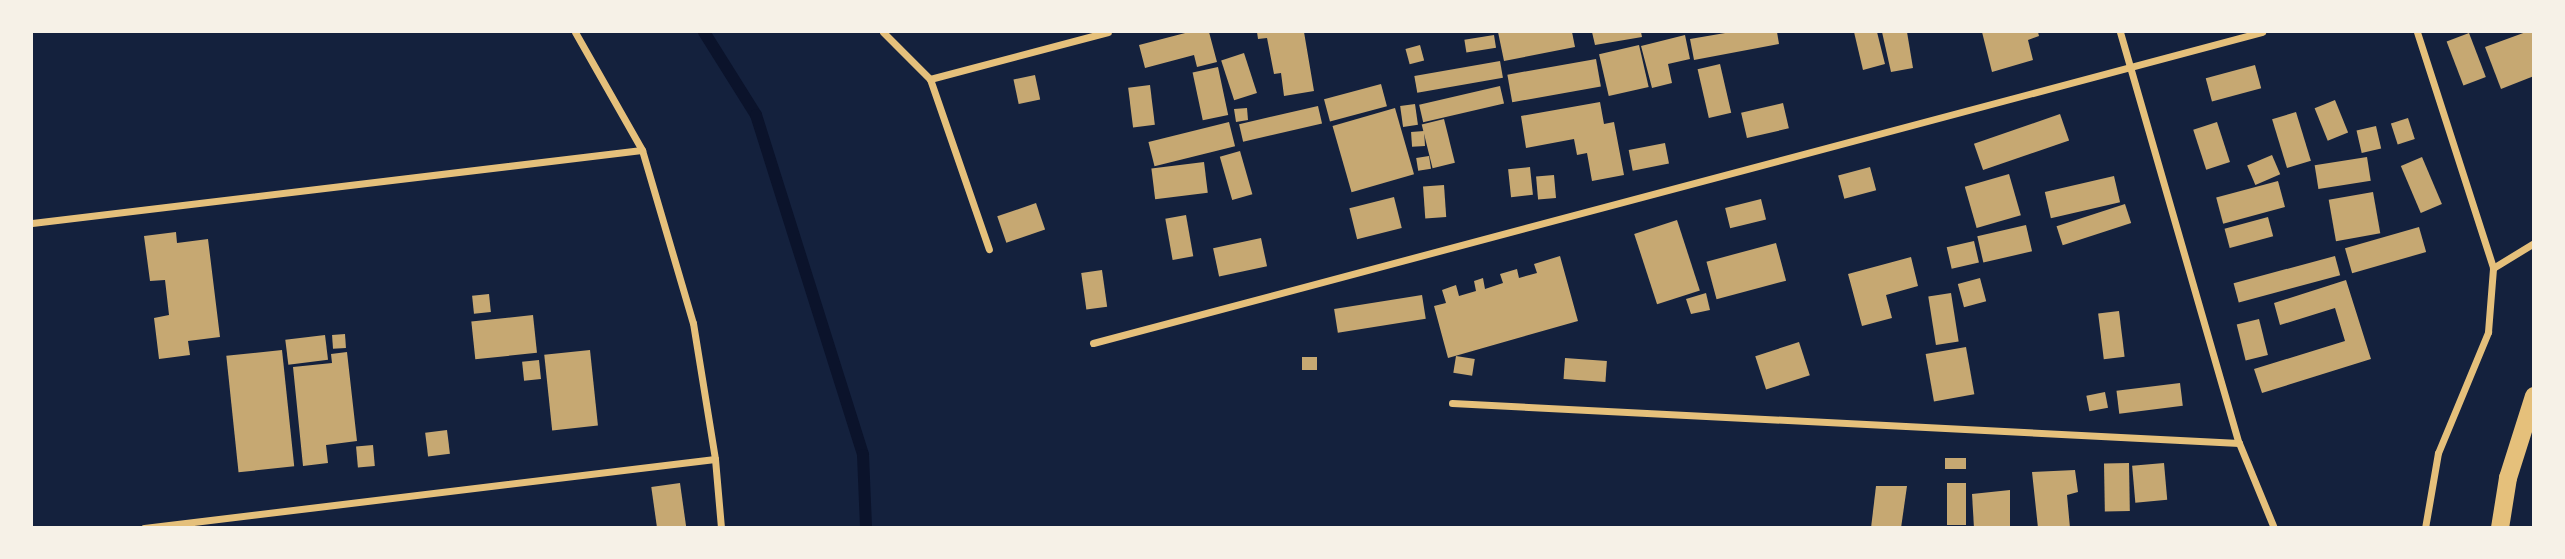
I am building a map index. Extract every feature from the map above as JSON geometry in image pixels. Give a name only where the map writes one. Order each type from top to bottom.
[{"type":"main road","points":[[2500,527],[2508,478],[2533,396]]},
{"type":"street","points":[[575,32],[642,150],[693,323],[715,459],[722,527]]},
{"type":"street","points":[[883,32],[930,79],[989,249]]},
{"type":"street","points":[[930,79],[1108,32]]},
{"type":"street","points":[[2120,32],[2239,443],[2274,527]]},
{"type":"street","points":[[1093,343],[2262,32]]},
{"type":"street","points":[[2417,32],[2493,268],[2488,332],[2438,453],[2424,527]]},
{"type":"street","points":[[32,223],[642,150]]},
{"type":"street","points":[[2493,268],[2533,243]]},
{"type":"street","points":[[1452,403],[2239,443]]},
{"type":"street","points":[[144,527],[715,459]]},
{"type":"building","points":[[1189,32],[1209,32],[1217,62],[1197,67],[1194,55],[1145,68],[1139,45]]},
{"type":"building","points":[[1257,32],[1304,32],[1314,91],[1284,96],[1281,73],[1274,74],[1267,38],[1258,39]]},
{"type":"building","points":[[1498,32],[1572,32],[1575,47],[1504,61]]},
{"type":"building","points":[[1592,32],[1641,32],[1642,37],[1595,45]]},
{"type":"building","points":[[1731,32],[1777,32],[1779,44],[1694,60],[1690,39]]},
{"type":"building","points":[[1854,32],[1877,32],[1885,64],[1863,70]]},
{"type":"building","points":[[1882,32],[1907,32],[1913,68],[1891,72]]},
{"type":"building","points":[[1982,32],[2038,32],[2039,36],[2028,40],[2033,60],[1992,72]]},
{"type":"building","points":[[2526,32],[2534,32],[2534,76],[2501,89],[2485,47]]},
{"type":"building","points":[[2469,33],[2486,77],[2463,85],[2447,42]]},
{"type":"building","points":[[1494,35],[1496,48],[1466,53],[1464,40]]},
{"type":"building","points":[[1685,35],[1690,59],[1668,64],[1672,83],[1652,88],[1641,46]]},
{"type":"building","points":[[1420,45],[1424,60],[1410,64],[1406,49]]},
{"type":"building","points":[[1639,45],[1649,87],[1609,96],[1599,54]]},
{"type":"building","points":[[1244,53],[1257,93],[1234,100],[1221,60]]},
{"type":"building","points":[[1596,59],[1601,87],[1512,102],[1507,75]]},
{"type":"building","points":[[1500,61],[1503,78],[1417,93],[1414,76]]},
{"type":"building","points":[[1720,64],[1731,113],[1709,118],[1698,69]]},
{"type":"building","points":[[2255,65],[2261,88],[2212,101],[2206,78]]},
{"type":"building","points":[[1218,67],[1228,115],[1203,120],[1193,72]]},
{"type":"building","points":[[1035,75],[1040,99],[1019,104],[1013,80]]},
{"type":"building","points":[[1381,84],[1387,106],[1330,121],[1324,99]]},
{"type":"building","points":[[1150,85],[1155,125],[1133,127],[1128,88]]},
{"type":"building","points":[[1500,86],[1504,104],[1423,122],[1419,105]]},
{"type":"building","points":[[2335,100],[2348,132],[2328,141],[2315,108]]},
{"type":"building","points":[[1600,102],[1604,124],[1614,122],[1624,175],[1592,181],[1587,153],[1577,155],[1574,139],[1526,148],[1521,116]]},
{"type":"building","points":[[1783,103],[1789,128],[1747,138],[1741,113]]},
{"type":"building","points":[[1415,104],[1418,125],[1403,127],[1400,106]]},
{"type":"building","points":[[1318,106],[1322,124],[1243,142],[1239,124]]},
{"type":"building","points":[[1247,108],[1248,120],[1236,122],[1234,109]]},
{"type":"building","points":[[1395,108],[1414,174],[1352,192],[1333,126]]},
{"type":"building","points":[[2296,112],[2311,161],[2287,168],[2272,119]]},
{"type":"building","points":[[2060,114],[2069,140],[1983,170],[1974,144]]},
{"type":"building","points":[[2408,118],[2415,139],[2398,144],[2391,124]]},
{"type":"building","points":[[1444,119],[1455,163],[1433,168],[1422,125]]},
{"type":"building","points":[[1229,122],[1235,146],[1155,166],[1148,142]]},
{"type":"building","points":[[2217,122],[2230,162],[2206,170],[2193,130]]},
{"type":"building","points":[[2376,126],[2381,148],[2362,153],[2357,130]]},
{"type":"building","points":[[1424,131],[1425,146],[1412,147],[1411,132]]},
{"type":"building","points":[[1665,143],[1669,164],[1633,171],[1629,150]]},
{"type":"building","points":[[1240,151],[1252,194],[1232,200],[1220,157]]},
{"type":"building","points":[[2272,155],[2280,174],[2255,185],[2247,166]]},
{"type":"building","points":[[1429,156],[1431,169],[1418,171],[1416,158]]},
{"type":"building","points":[[2367,157],[2371,181],[2318,189],[2315,165]]},
{"type":"building","points":[[2422,157],[2442,204],[2421,213],[2401,166]]},
{"type":"building","points":[[1204,162],[1208,193],[1155,199],[1151,168]]},
{"type":"building","points":[[1530,167],[1533,195],[1511,197],[1508,169]]},
{"type":"building","points":[[1870,167],[1876,190],[1844,199],[1838,176]]},
{"type":"building","points":[[2009,174],[2021,215],[1977,228],[1965,187]]},
{"type":"building","points":[[1554,175],[1556,198],[1538,199],[1536,177]]},
{"type":"building","points":[[2114,176],[2120,202],[2051,218],[2045,192]]},
{"type":"building","points":[[2278,181],[2285,207],[2223,224],[2216,198]]},
{"type":"building","points":[[1444,185],[1446,217],[1425,218],[1423,186]]},
{"type":"building","points":[[2373,192],[2380,233],[2336,241],[2329,200]]},
{"type":"building","points":[[1394,197],[1402,228],[1357,239],[1349,208]]},
{"type":"building","points":[[1761,199],[1766,219],[1730,228],[1725,208]]},
{"type":"building","points":[[1036,203],[1045,229],[1006,243],[997,216]]},
{"type":"building","points":[[2125,204],[2131,223],[2063,245],[2057,226]]},
{"type":"building","points":[[1186,215],[1193,256],[1173,260],[1165,219]]},
{"type":"building","points":[[2268,217],[2273,236],[2230,248],[2225,229]]},
{"type":"building","points":[[1677,220],[1700,290],[1657,304],[1634,234]]},
{"type":"building","points":[[2026,225],[2032,251],[1983,263],[1977,236]]},
{"type":"building","points":[[2419,227],[2426,252],[2352,273],[2345,248]]},
{"type":"building","points":[[176,232],[177,243],[208,239],[220,337],[188,341],[190,355],[159,359],[154,318],[169,315],[165,280],[150,281],[144,236]]},
{"type":"building","points":[[1261,238],[1267,266],[1219,277],[1213,248]]},
{"type":"building","points":[[1974,241],[1979,262],[1952,269],[1947,247]]},
{"type":"building","points":[[1776,243],[1786,281],[1717,299],[1706,262]]},
{"type":"building","points":[[1560,256],[1578,321],[1448,358],[1434,306],[1446,303],[1442,290],[1456,285],[1459,296],[1476,291],[1474,281],[1483,278],[1485,289],[1503,283],[1500,274],[1517,269],[1519,278],[1537,273],[1534,264]]},
{"type":"building","points":[[2335,256],[2340,275],[2239,302],[2234,283]]},
{"type":"building","points":[[1911,257],[1918,286],[1886,295],[1892,318],[1862,326],[1848,274]]},
{"type":"building","points":[[1102,270],[1107,307],[1086,310],[1081,273]]},
{"type":"building","points":[[1980,278],[1986,301],[1964,307],[1958,284]]},
{"type":"building","points":[[2346,280],[2371,359],[2262,393],[2254,369],[2345,341],[2335,308],[2280,325],[2274,303]]},
{"type":"building","points":[[1706,293],[1710,310],[1691,314],[1686,299]]},
{"type":"building","points":[[1951,293],[1959,341],[1936,345],[1928,297]]},
{"type":"building","points":[[489,294],[491,312],[474,314],[472,296]]},
{"type":"building","points":[[1422,295],[1426,319],[1338,333],[1334,309]]},
{"type":"building","points":[[2119,311],[2125,357],[2104,359],[2098,314]]},
{"type":"building","points":[[533,315],[537,353],[475,359],[471,321]]},
{"type":"building","points":[[2259,319],[2268,355],[2246,360],[2237,325]]},
{"type":"building","points":[[345,334],[346,348],[333,349],[332,335]]},
{"type":"building","points":[[325,335],[328,360],[288,365],[285,340]]},
{"type":"building","points":[[1799,342],[1810,375],[1766,390],[1755,356]]},
{"type":"building","points":[[1966,347],[1974,394],[1934,401],[1926,354]]},
{"type":"building","points":[[282,350],[294,466],[239,472],[226,356]]},
{"type":"building","points":[[590,350],[598,426],[552,430],[544,355]]},
{"type":"building","points":[[347,352],[357,441],[326,445],[328,463],[303,466],[293,367],[332,363],[331,354]]},
{"type":"building","points":[[1456,356],[1475,359],[1472,376],[1453,373]]},
{"type":"building","points":[[1302,357],[1317,357],[1317,370],[1302,370]]},
{"type":"building","points":[[1565,358],[1607,361],[1605,382],[1564,379]]},
{"type":"building","points":[[539,360],[541,379],[524,381],[522,362]]},
{"type":"building","points":[[2180,383],[2183,406],[2119,414],[2116,391]]},
{"type":"building","points":[[2105,392],[2108,408],[2089,411],[2086,396]]},
{"type":"building","points":[[447,430],[450,454],[428,457],[425,433]]},
{"type":"building","points":[[373,445],[375,466],[358,467],[356,446]]},
{"type":"building","points":[[1945,458],[1966,458],[1966,469],[1945,469]]},
{"type":"building","points":[[2104,463],[2129,463],[2130,511],[2105,511]]},
{"type":"building","points":[[2164,463],[2167,500],[2135,503],[2132,466]]},
{"type":"building","points":[[2075,470],[2078,492],[2067,495],[2070,528],[2038,528],[2032,472]]},
{"type":"building","points":[[680,483],[686,528],[657,528],[651,487]]},
{"type":"building","points":[[1947,483],[1966,483],[1966,525],[1947,525]]},
{"type":"building","points":[[1876,486],[1907,486],[1901,528],[1871,528]]},
{"type":"building","points":[[2010,490],[2010,528],[1974,528],[1972,494]]},
{"type":"waterway","points":[[704,32],[756,115],[863,455],[866,528]]}]
